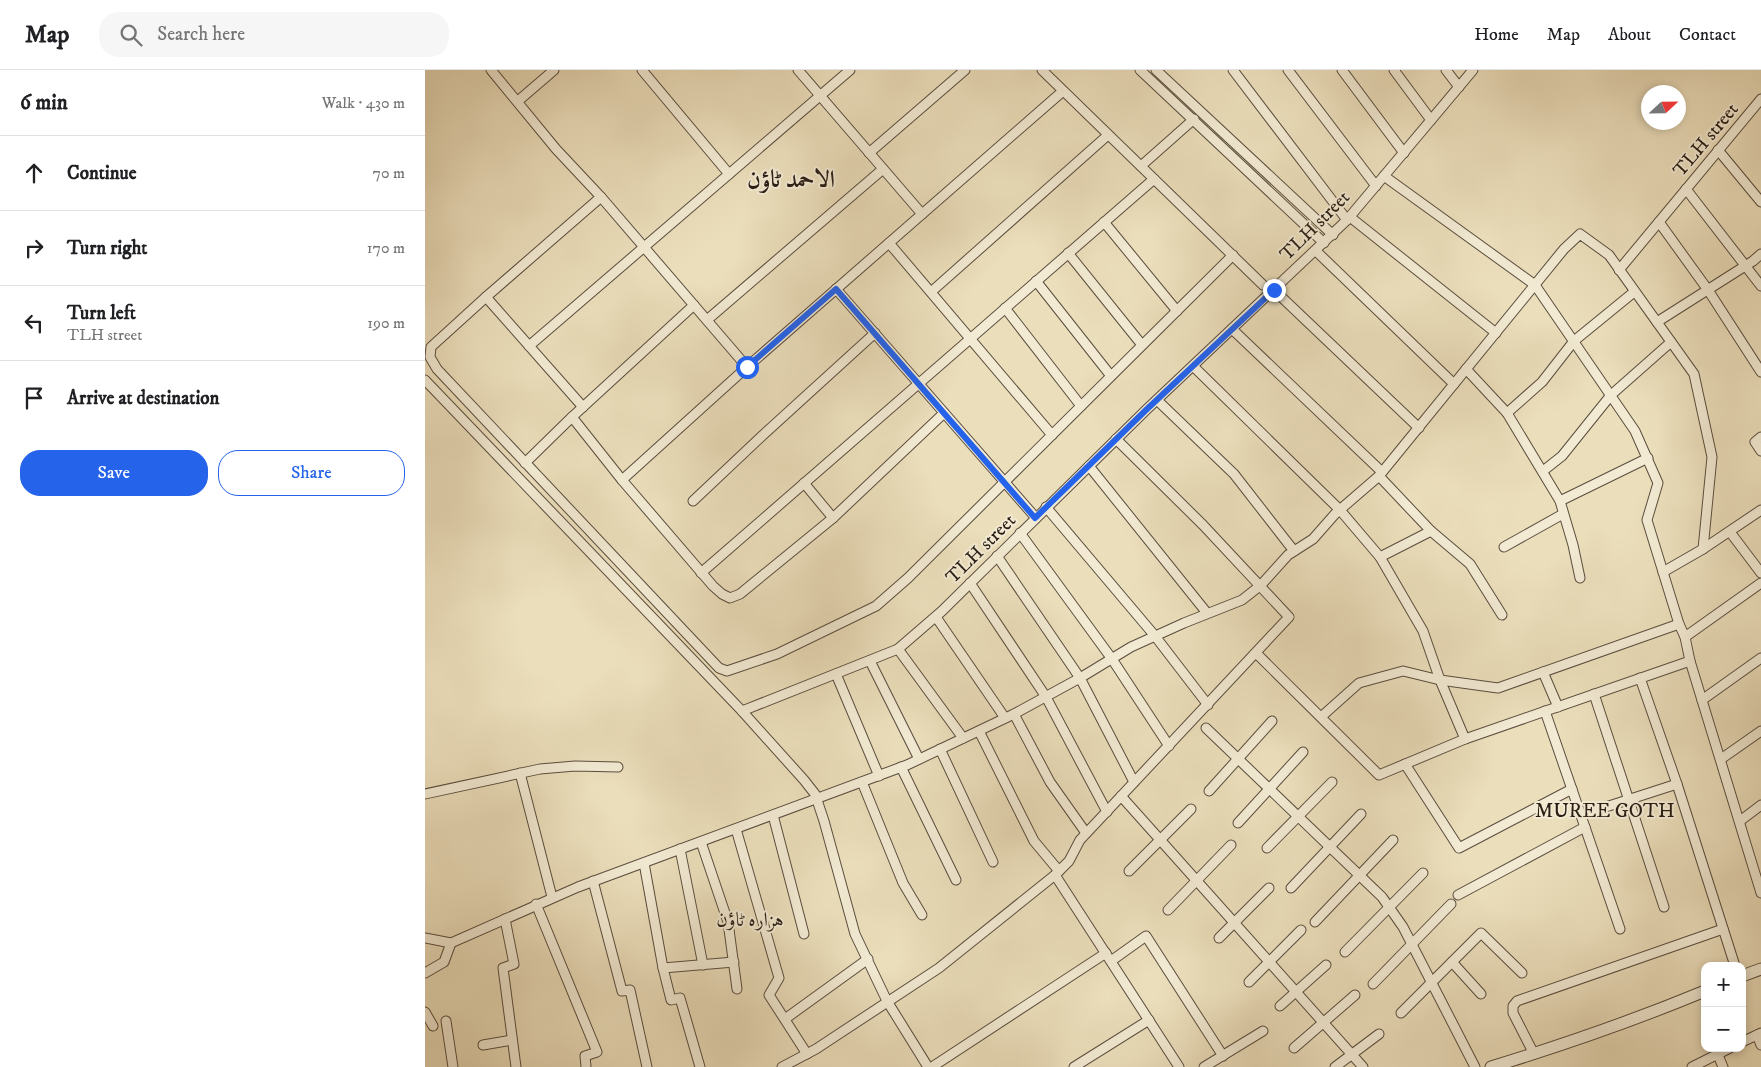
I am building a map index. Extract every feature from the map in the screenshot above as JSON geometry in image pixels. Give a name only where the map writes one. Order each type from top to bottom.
[{"type":"street","points":[[491,70],[556,149],[601,197],[747,367]]},
{"type":"street","points":[[518,101],[554,70]]},
{"type":"street","points":[[642,70],[729,174]]},
{"type":"street","points":[[798,70],[922,214]]},
{"type":"street","points":[[529,346],[850,70]]},
{"type":"street","points":[[869,153],[965,70]]},
{"type":"street","points":[[1042,70],[1263,285]]},
{"type":"street","points":[[1140,70],[1324,243]]},
{"type":"street","points":[[1156,70],[1333,235]]},
{"type":"street","points":[[1233,70],[1349,218],[1496,333]]},
{"type":"street","points":[[1288,70],[1376,186]]},
{"type":"street","points":[[1342,70],[1404,152]]},
{"type":"street","points":[[1394,70],[1431,120]]},
{"type":"street","points":[[1446,70],[1459,87]]},
{"type":"street","name":"TLH street","points":[[742,711],[898,649],[936,617],[1157,400],[1333,235],[1473,70]]},
{"type":"street","points":[[622,480],[747,367],[1063,91]]},
{"type":"street","name":"TLH street","points":[[1619,270],[1761,99]]},
{"type":"street","points":[[1755,107],[1761,114]]},
{"type":"street","points":[[1141,166],[1194,120]]},
{"type":"street","points":[[931,292],[1108,135]]},
{"type":"street","points":[[1719,150],[1761,202]]},
{"type":"street","points":[[707,320],[883,169]]},
{"type":"street","points":[[1384,176],[1535,285],[1635,431],[1658,483],[1647,520],[1679,624],[1685,637],[1690,661],[1761,893]]},
{"type":"street","points":[[701,573],[1154,179]]},
{"type":"street","points":[[1686,189],[1761,286]]},
{"type":"street","points":[[601,197],[431,347],[430,357],[437,369],[719,668],[727,671],[777,654],[876,606],[908,578],[1233,255]]},
{"type":"street","points":[[1104,222],[1177,311]]},
{"type":"street","points":[[1659,222],[1708,290],[1761,372]]},
{"type":"street","points":[[425,938],[451,943],[552,897],[901,767],[1046,697],[1112,658],[1155,636],[1242,600],[1261,585],[1288,555],[1313,539],[1339,510],[1381,474],[1564,248],[1580,234],[1609,256],[1694,374],[1712,457],[1703,549]]},
{"type":"street","points":[[889,243],[1052,435]]},
{"type":"street","points":[[1315,251],[1454,384]]},
{"type":"street","points":[[1068,254],[1142,345]]},
{"type":"street","points":[[1657,322],[1747,266],[1761,254]]},
{"type":"street","points":[[1036,281],[1111,376]]},
{"type":"street","points":[[836,289],[1035,518]]},
{"type":"street","points":[[1274,290],[1419,428]]},
{"type":"street","points":[[1507,413],[1542,382],[1574,341],[1634,292]]},
{"type":"street","points":[[486,297],[583,408]]},
{"type":"street","points":[[525,462],[694,305]]},
{"type":"street","points":[[1005,308],[1081,406]]},
{"type":"street","points":[[1232,329],[1381,474],[1431,531],[1475,570],[1502,615]]},
{"type":"street","points":[[693,501],[875,333]]},
{"type":"street","points":[[1543,471],[1562,456],[1611,395],[1671,342]]},
{"type":"street","points":[[1193,366],[1339,510],[1379,557],[1423,631],[1440,680],[1465,739]]},
{"type":"street","points":[[1466,369],[1507,413],[1560,500],[1580,578]]},
{"type":"street","points":[[425,380],[742,711],[804,780],[816,800],[824,821],[855,934],[887,1001],[928,1067]]},
{"type":"street","points":[[1157,400],[1234,474],[1294,551]]},
{"type":"street","points":[[572,418],[701,573],[722,594],[730,598],[741,594],[833,518],[944,413]]},
{"type":"street","points":[[1761,437],[1755,442],[1761,452]]},
{"type":"street","points":[[786,1066],[939,968],[1057,873],[1069,861],[1086,833],[1289,617],[1203,525],[1116,440]]},
{"type":"street","points":[[1560,500],[1648,458]]},
{"type":"street","points":[[1089,466],[1207,613]]},
{"type":"street","points":[[804,483],[833,518]]},
{"type":"street","points":[[1046,507],[1155,636],[1207,704]]},
{"type":"street","points":[[1663,572],[1730,532],[1761,510]]},
{"type":"street","points":[[1504,547],[1563,514]]},
{"type":"street","points":[[1379,557],[1431,531]]},
{"type":"street","points":[[1730,532],[1761,573]]},
{"type":"street","points":[[1020,533],[1112,658],[1169,746]]},
{"type":"street","points":[[997,556],[1080,678],[1135,782]]},
{"type":"street","points":[[970,583],[1046,697],[1107,812]]},
{"type":"street","points":[[1685,637],[1761,583]]},
{"type":"street","points":[[936,617],[1009,716],[1050,782],[1086,833]]},
{"type":"street","points":[[1321,718],[1359,683],[1403,672],[1440,680],[1499,688],[1679,624]]},
{"type":"street","points":[[898,649],[963,738]]},
{"type":"street","points":[[1256,653],[1379,775],[1465,739],[1690,661]]},
{"type":"street","points":[[1702,700],[1761,658]]},
{"type":"street","points":[[870,661],[919,759]]},
{"type":"street","points":[[1543,672],[1558,706]]},
{"type":"street","points":[[836,674],[879,776]]},
{"type":"street","points":[[1640,678],[1677,784],[1734,962]]},
{"type":"street","points":[[1594,694],[1664,907]]},
{"type":"street","points":[[1545,711],[1620,929]]},
{"type":"street","points":[[1209,791],[1272,721]]},
{"type":"street","points":[[1205,728],[1389,907],[1403,927],[1475,1067]]},
{"type":"street","points":[[979,731],[1034,841],[1057,873],[1179,1067]]},
{"type":"street","points":[[1721,759],[1761,731]]},
{"type":"street","points":[[940,749],[993,862]]},
{"type":"street","points":[[1238,823],[1303,752]]},
{"type":"street","points":[[1405,764],[1459,848],[1572,789]]},
{"type":"street","points":[[425,794],[540,769],[575,766],[618,767]]},
{"type":"street","points":[[901,767],[956,880]]},
{"type":"street","points":[[520,773],[552,897]]},
{"type":"street","points":[[862,782],[903,883],[922,915]]},
{"type":"street","points":[[1267,848],[1332,782]]},
{"type":"street","points":[[1581,815],[1677,784]]},
{"type":"street","points":[[1121,796],[1363,1067]]},
{"type":"street","points":[[1740,821],[1761,805]]},
{"type":"street","points":[[1129,871],[1191,809]]},
{"type":"street","points":[[1291,888],[1361,814]]},
{"type":"street","points":[[773,815],[804,934]]},
{"type":"street","points":[[1458,895],[1585,827]]},
{"type":"street","points":[[736,829],[779,978],[769,995],[807,1054]]},
{"type":"street","points":[[1315,922],[1393,840]]},
{"type":"street","points":[[701,842],[728,922],[737,989]]},
{"type":"street","points":[[1168,910],[1231,846]]},
{"type":"street","points":[[680,849],[703,964]]},
{"type":"street","points":[[644,863],[663,968],[671,1000],[680,998],[700,1067]]},
{"type":"street","points":[[1345,952],[1423,873]]},
{"type":"street","points":[[593,881],[622,991],[630,990],[647,1067]]},
{"type":"street","points":[[1219,938],[1269,888]]},
{"type":"street","points":[[536,904],[597,1052],[585,1056],[586,1067]]},
{"type":"street","points":[[1373,984],[1451,904]]},
{"type":"street","points":[[505,919],[514,964],[503,968],[515,1067]]},
{"type":"street","points":[[1534,1054],[1513,1013],[1513,1006],[1517,1001],[1723,929]]},
{"type":"street","points":[[1249,982],[1301,930]]},
{"type":"street","points":[[1401,1013],[1481,932],[1522,973]]},
{"type":"street","points":[[933,1067],[1146,936],[1223,1056]]},
{"type":"street","points":[[425,973],[444,962],[451,943]]},
{"type":"street","points":[[785,1019],[868,959]]},
{"type":"street","points":[[663,968],[733,962]]},
{"type":"street","points":[[1452,962],[1481,994]]},
{"type":"street","points":[[1279,1006],[1325,965]]},
{"type":"street","points":[[1746,975],[1761,969]]},
{"type":"street","points":[[1491,1067],[1647,1015],[1701,994]]},
{"type":"street","points":[[1294,1048],[1355,995]]},
{"type":"street","points":[[425,1012],[433,1026]]},
{"type":"street","points":[[1074,1067],[1149,1020]]},
{"type":"street","points":[[446,1021],[453,1067]]},
{"type":"street","points":[[1204,1067],[1263,1031]]},
{"type":"street","points":[[1335,1067],[1379,1034]]},
{"type":"street","points":[[1746,1040],[1759,1034],[1761,1045]]},
{"type":"street","points":[[483,1045],[512,1040]]},
{"type":"street","points":[[1692,1067],[1721,1052]]},
{"type":"street","points":[[1717,1054],[1723,1067]]},
{"type":"district","name":"الاحمد ٹاؤن","points":[[791,180]]},
{"type":"district","name":"MUREE GOTH","points":[[1605,811]]},
{"type":"district","name":"ہزارہ ٹاؤن","points":[[750,920]]},
{"type":"route","points":[[747,367],[836,289],[1035,518],[1146,410],[1274,290]]}]
